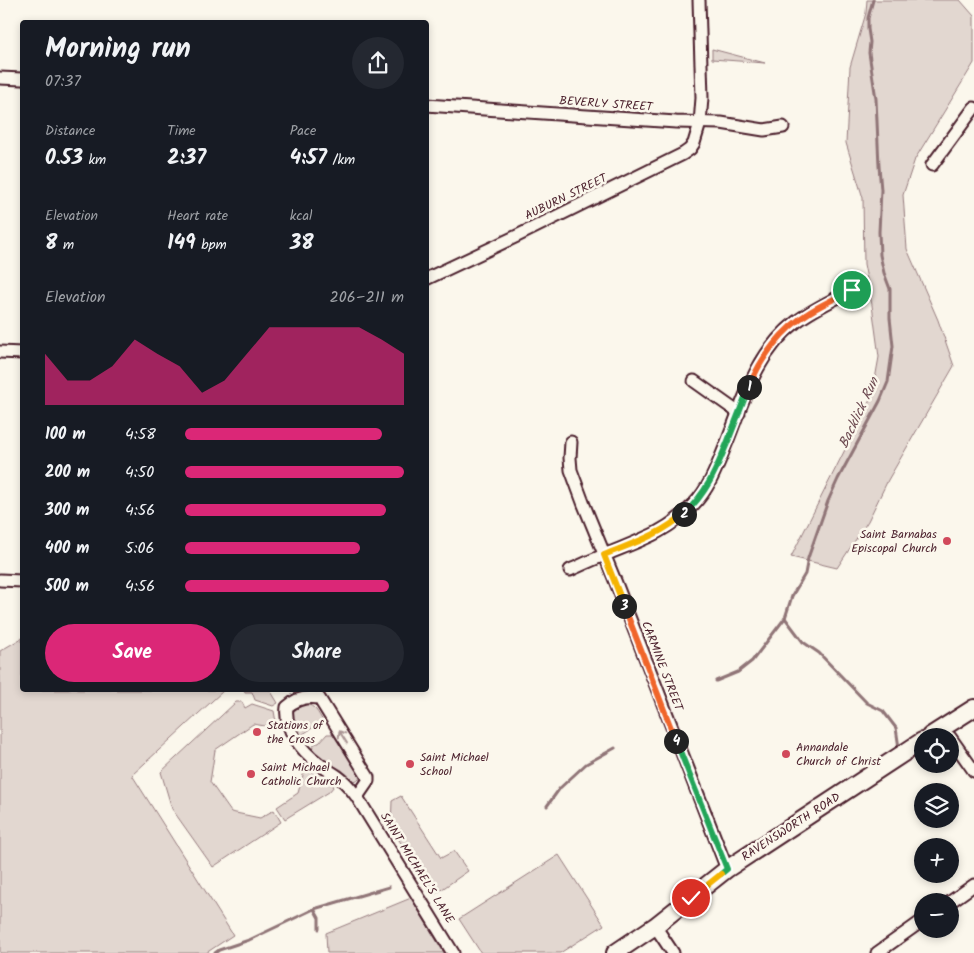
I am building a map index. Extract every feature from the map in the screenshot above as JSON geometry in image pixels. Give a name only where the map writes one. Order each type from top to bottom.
[{"type":"main road","points":[[950,728],[974,708]]},
{"type":"main road","name":"RAVENSWORTH ROAD","points":[[615,953],[655,926],[727,869],[914,746]]},
{"type":"street","name":"AUBURN STREET","points":[[429,278],[526,232],[690,149],[694,143],[700,123],[702,98],[700,0]]},
{"type":"street","points":[[0,78],[20,79]]},
{"type":"street","name":"BEVERLY STREET","points":[[429,105],[676,122],[721,122],[764,130],[783,127]]},
{"type":"street","points":[[932,164],[974,108]]},
{"type":"street","points":[[570,570],[654,535],[668,527],[695,504],[715,473],[752,380],[768,351],[794,323],[809,312],[852,290]]},
{"type":"street","points":[[0,352],[20,352]]},
{"type":"street","points":[[694,381],[739,413]]},
{"type":"street","name":"CARMINE STREET","points":[[571,442],[571,470],[727,869]]},
{"type":"street","points":[[0,580],[20,582]]},
{"type":"street","name":"SAINT MICHAEL'S LANE","points":[[357,797],[368,781],[368,777],[319,698],[307,697],[291,703],[287,706],[286,716],[289,728],[298,743],[318,764],[341,779],[357,797],[454,953]]},
{"type":"street","points":[[959,753],[974,771]]},
{"type":"street","points":[[959,896],[974,886]]},
{"type":"street","points":[[655,926],[674,953]]},
{"type":"street","points":[[877,953],[914,927]]},
{"type":"shaded area","points":[[867,0],[960,0],[974,16],[974,63],[915,159],[903,195],[907,249],[938,320],[954,366],[888,480],[868,521],[837,568],[791,557],[872,396],[879,357],[864,264],[863,198],[846,143],[850,67],[866,13]]},
{"type":"shaded area","points":[[712,49],[765,63],[712,59]]},
{"type":"shaded area","points":[[20,639],[20,692],[222,692],[132,775],[233,935],[206,953],[0,953],[0,651]]},
{"type":"shaded area","points":[[252,692],[271,692],[278,703],[273,706],[255,700]]},
{"type":"shaded area","points":[[236,702],[242,702],[245,708],[252,704],[274,711],[277,728],[253,724],[215,750],[210,782],[231,812],[260,818],[274,810],[281,822],[213,867],[172,809],[161,772]]},
{"type":"shaded area","points":[[305,704],[314,708],[323,721],[300,736],[292,717],[295,710]]},
{"type":"shaded area","points":[[327,734],[333,734],[359,773],[360,779],[354,781],[342,770],[326,762],[312,749],[314,744],[319,743]]},
{"type":"shaded area","points":[[305,768],[334,786],[329,792],[285,819],[277,807],[298,793]]},
{"type":"shaded area","points":[[401,796],[441,858],[454,851],[468,871],[435,894],[391,828],[392,801]]},
{"type":"shaded area","points":[[559,855],[604,925],[560,953],[481,953],[459,919]]},
{"type":"shaded area","points":[[411,898],[444,953],[327,953],[326,933]]},
{"type":"waterway","name":"Backlick Run","points":[[873,0],[868,18],[868,29],[869,53],[876,99],[881,190],[880,255],[890,289],[890,318],[893,346],[888,382],[828,501],[808,558],[805,574],[792,596],[785,618],[803,642],[819,653],[867,703],[883,711],[896,728],[899,748]]},
{"type":"waterway","points":[[716,681],[738,672],[752,661],[785,618]]},
{"type":"waterway","points":[[547,806],[560,788],[586,764],[615,748]]},
{"type":"waterway","points":[[215,953],[249,940],[314,909],[389,887]]},
{"type":"waterway","points":[[314,909],[319,918],[319,929]]},
{"type":"place","name":"Saint Barnabas Episcopal Church","points":[[947,541]]},
{"type":"place","name":"Stations of the Cross","points":[[257,732]]},
{"type":"place","name":"Annandale Church of Christ","points":[[786,754]]},
{"type":"place","name":"Saint Michael School","points":[[410,764]]},
{"type":"place","name":"Saint Michael Catholic Church","points":[[251,774]]},
{"type":"route","points":[[691,898],[727,869],[604,555],[654,535],[668,527],[695,504],[715,473],[752,380],[768,351],[794,323],[809,312],[852,290]]}]
